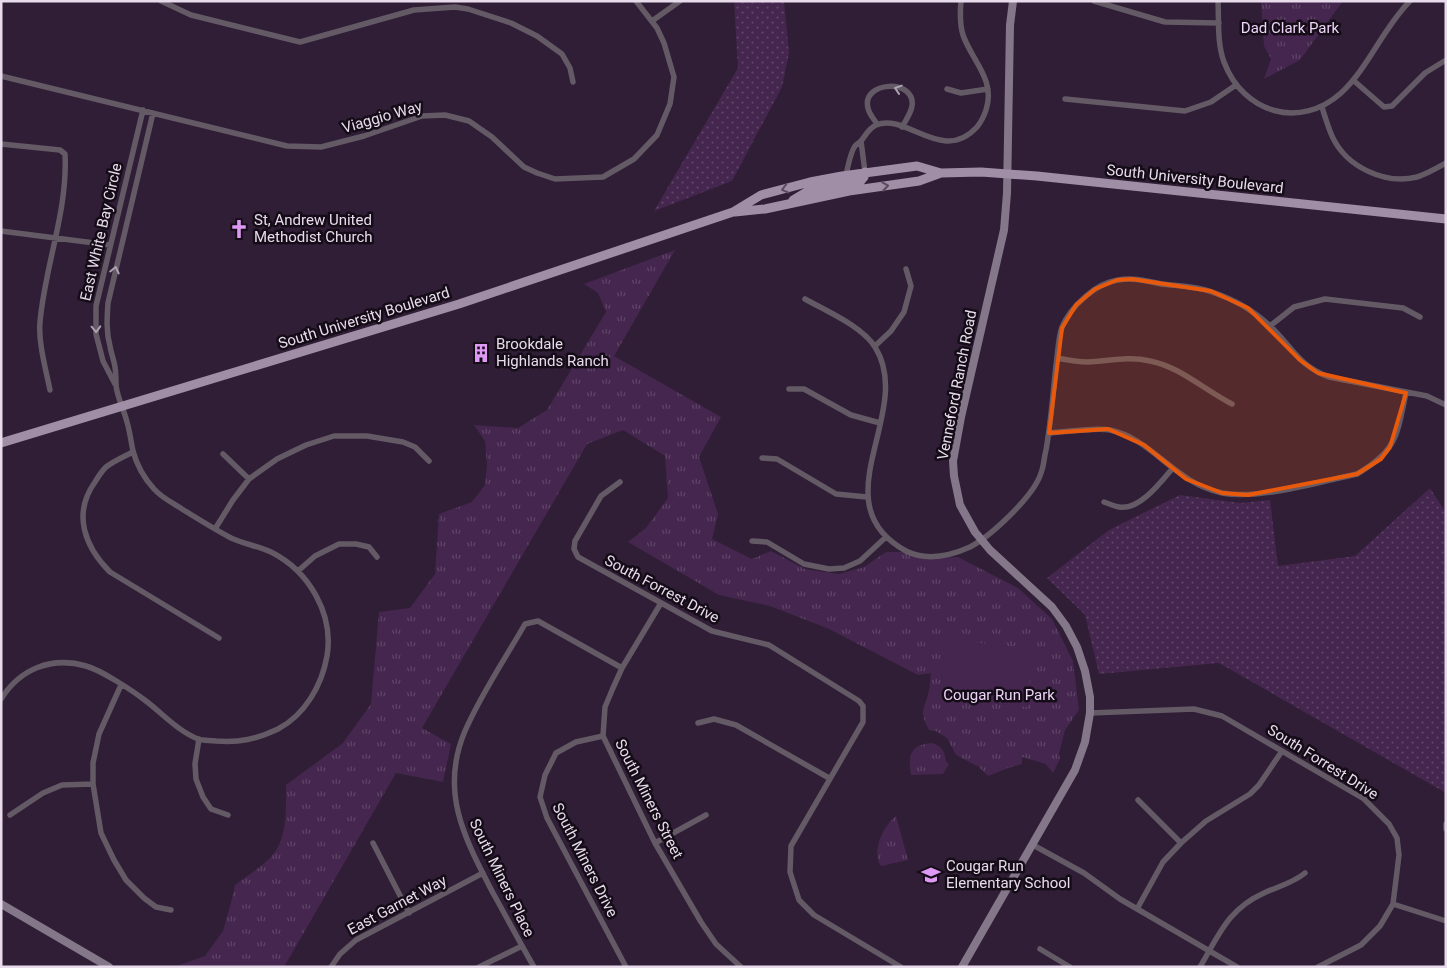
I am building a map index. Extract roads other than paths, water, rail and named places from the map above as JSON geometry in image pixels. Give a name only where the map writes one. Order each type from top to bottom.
[{"type":"main road","name":"South University Boulevard","points":[[1,443],[440,309],[733,212],[761,195],[810,182],[865,172],[917,166],[941,174]]},
{"type":"main road","points":[[786,204],[808,191],[860,182],[864,178],[865,172]]},
{"type":"main road","name":"South University Boulevard","points":[[733,212],[765,209],[850,191],[919,181],[941,174],[982,172],[1046,176],[1446,219]]},
{"type":"street","points":[[160,1],[191,15],[300,42],[414,10],[455,4],[511,23],[537,36],[562,54],[570,68],[573,82]]},
{"type":"street","name":"Viaggio Way","points":[[1,76],[287,146],[321,147],[364,136],[422,116],[445,115],[469,121],[492,137],[524,167],[537,173],[555,179],[603,177],[634,159],[657,135],[670,104],[674,77],[664,42],[657,28],[636,1]]},
{"type":"street","points":[[652,21],[680,1]]},
{"type":"street","points":[[846,175],[855,146],[861,141],[865,132],[877,124],[894,124],[931,138],[942,140],[965,137],[978,126],[988,104],[988,89],[984,75],[963,34],[960,12],[961,1]]},
{"type":"street","name":"Venneford Ranch Road","points":[[962,967],[1033,845],[1081,756],[1090,713],[1090,696],[1082,660],[1066,626],[1052,607],[982,541],[966,518],[956,492],[953,461],[961,417],[1004,230],[1010,25],[1013,1]]},
{"type":"street","points":[[1094,1],[1165,22],[1219,23]]},
{"type":"street","points":[[1218,1],[1223,59],[1236,85],[1255,102],[1289,114],[1322,107],[1342,92],[1353,80],[1410,1]]},
{"type":"street","points":[[1353,80],[1384,107],[1392,106],[1425,73],[1446,60]]},
{"type":"street","points":[[1065,99],[1185,111],[1211,102],[1236,85]]},
{"type":"street","points":[[877,124],[868,109],[867,104],[870,96],[881,87],[894,86],[901,87],[911,97],[912,104],[902,127]]},
{"type":"street","points":[[947,89],[960,93],[988,89]]},
{"type":"street","points":[[1322,107],[1332,138],[1345,156],[1369,172],[1391,179],[1418,177],[1446,163]]},
{"type":"street","name":"East White Bay Circle","points":[[116,386],[103,361],[96,334],[96,306],[143,110]]},
{"type":"street","points":[[1,699],[23,674],[47,664],[68,662],[89,666],[146,701],[171,723],[199,739],[232,742],[247,741],[262,737],[284,726],[296,716],[316,690],[326,664],[328,650],[325,619],[314,592],[298,570],[273,553],[232,538],[215,529],[156,491],[143,475],[133,452],[128,424],[116,386],[116,368],[109,345],[106,324],[108,303],[153,114]]},
{"type":"street","points":[[861,141],[865,172]]},
{"type":"street","points":[[1,144],[60,150],[65,154],[66,176],[40,323],[44,360],[50,390]]},
{"type":"street","points":[[1,231],[110,245]]},
{"type":"street","points":[[875,346],[891,331],[904,312],[911,286],[906,269]]},
{"type":"street","points":[[805,299],[856,328],[875,346],[883,363],[886,395],[868,475],[867,497],[873,519],[886,538],[908,552],[934,558],[960,551],[982,541],[1034,489],[1041,474],[1049,433],[1062,328],[1076,305],[1095,289],[1117,280],[1132,279],[1211,291],[1248,308],[1270,326],[1300,360],[1318,373],[1329,377],[1427,396],[1446,405]]},
{"type":"street","points":[[1270,326],[1294,307],[1325,299],[1403,308],[1420,316]]},
{"type":"street","points":[[1057,358],[1086,362],[1125,358],[1150,360],[1188,375],[1213,394],[1232,404]]},
{"type":"street","points":[[789,389],[804,388],[851,415],[880,423]]},
{"type":"street","points":[[1049,433],[1108,430],[1128,436],[1144,445],[1186,479],[1222,493],[1248,495],[1357,474],[1381,458],[1390,447],[1397,431],[1406,392]]},
{"type":"street","points":[[215,529],[249,479],[277,459],[306,445],[334,436],[366,436],[403,442],[415,447],[429,461]]},
{"type":"street","points":[[133,452],[106,467],[88,491],[82,521],[90,547],[97,559],[110,572],[218,638]]},
{"type":"street","points":[[223,454],[249,479]]},
{"type":"street","points":[[762,458],[776,459],[836,494],[867,497]]},
{"type":"street","points":[[1104,502],[1121,508],[1138,503],[1153,491],[1172,469]]},
{"type":"street","name":"South Forrest Drive","points":[[620,482],[601,496],[575,541],[574,549],[578,557],[712,632],[769,645],[859,701],[863,706],[863,722],[791,846],[790,872],[799,900],[814,915],[900,967]]},
{"type":"street","points":[[752,540],[767,542],[804,564],[829,569],[844,568],[860,561],[886,538]]},
{"type":"street","points":[[298,570],[315,556],[339,544],[356,544],[369,547],[377,557]]},
{"type":"street","name":"South Miners Street","points":[[661,603],[622,668],[605,707],[603,736],[655,842],[716,944],[741,967]]},
{"type":"street","name":"South Miners Place","points":[[534,967],[483,873],[461,827],[455,796],[456,762],[465,731],[525,624],[538,621],[622,668]]},
{"type":"street","points":[[121,685],[99,734],[93,763],[93,784],[100,832],[126,880],[156,907],[171,910]]},
{"type":"street","name":"South Forrest Drive","points":[[1090,713],[1194,709],[1222,716],[1364,799],[1389,824],[1396,838],[1399,855],[1393,904],[1380,926],[1361,945],[1318,967]]},
{"type":"street","points":[[698,723],[714,719],[736,725],[829,778]]},
{"type":"street","name":"South Miners Drive","points":[[603,736],[576,742],[556,753],[545,775],[540,797],[547,818],[626,967]]},
{"type":"street","points":[[199,739],[196,779],[203,797],[211,809],[228,815]]},
{"type":"street","points":[[1137,909],[1164,862],[1181,843],[1206,821],[1250,794],[1259,785],[1282,751]]},
{"type":"street","points":[[10,815],[43,793],[62,785],[93,784]]},
{"type":"street","points":[[1138,800],[1181,843]]},
{"type":"street","points":[[655,842],[706,815]]},
{"type":"street","points":[[1446,824],[1446,830]]},
{"type":"street","points":[[373,843],[409,913]]},
{"type":"street","points":[[1033,845],[1084,873],[1120,899],[1237,967]]},
{"type":"street","name":"East Garnet Way","points":[[331,967],[340,954],[356,940],[483,873]]},
{"type":"street","points":[[1200,967],[1227,920],[1243,905],[1264,893],[1295,881],[1305,873]]},
{"type":"street","points":[[1,904],[109,967]]},
{"type":"street","points":[[1393,904],[1446,922]]},
{"type":"street","points":[[479,967],[522,946]]},
{"type":"street","points":[[1040,950],[1070,967]]},
{"type":"place","name":"St, Andrew United Methodist Church","points":[[239,229]]},
{"type":"place","name":"Brookdale Highlands Ranch","points":[[481,353]]},
{"type":"place","name":"Cougar Run Elementary School","points":[[931,875]]},
{"type":"park label","name":"Dad Clark Park","points":[[1290,28]]},
{"type":"park label","name":"Cougar Run Park","points":[[999,695]]}]
